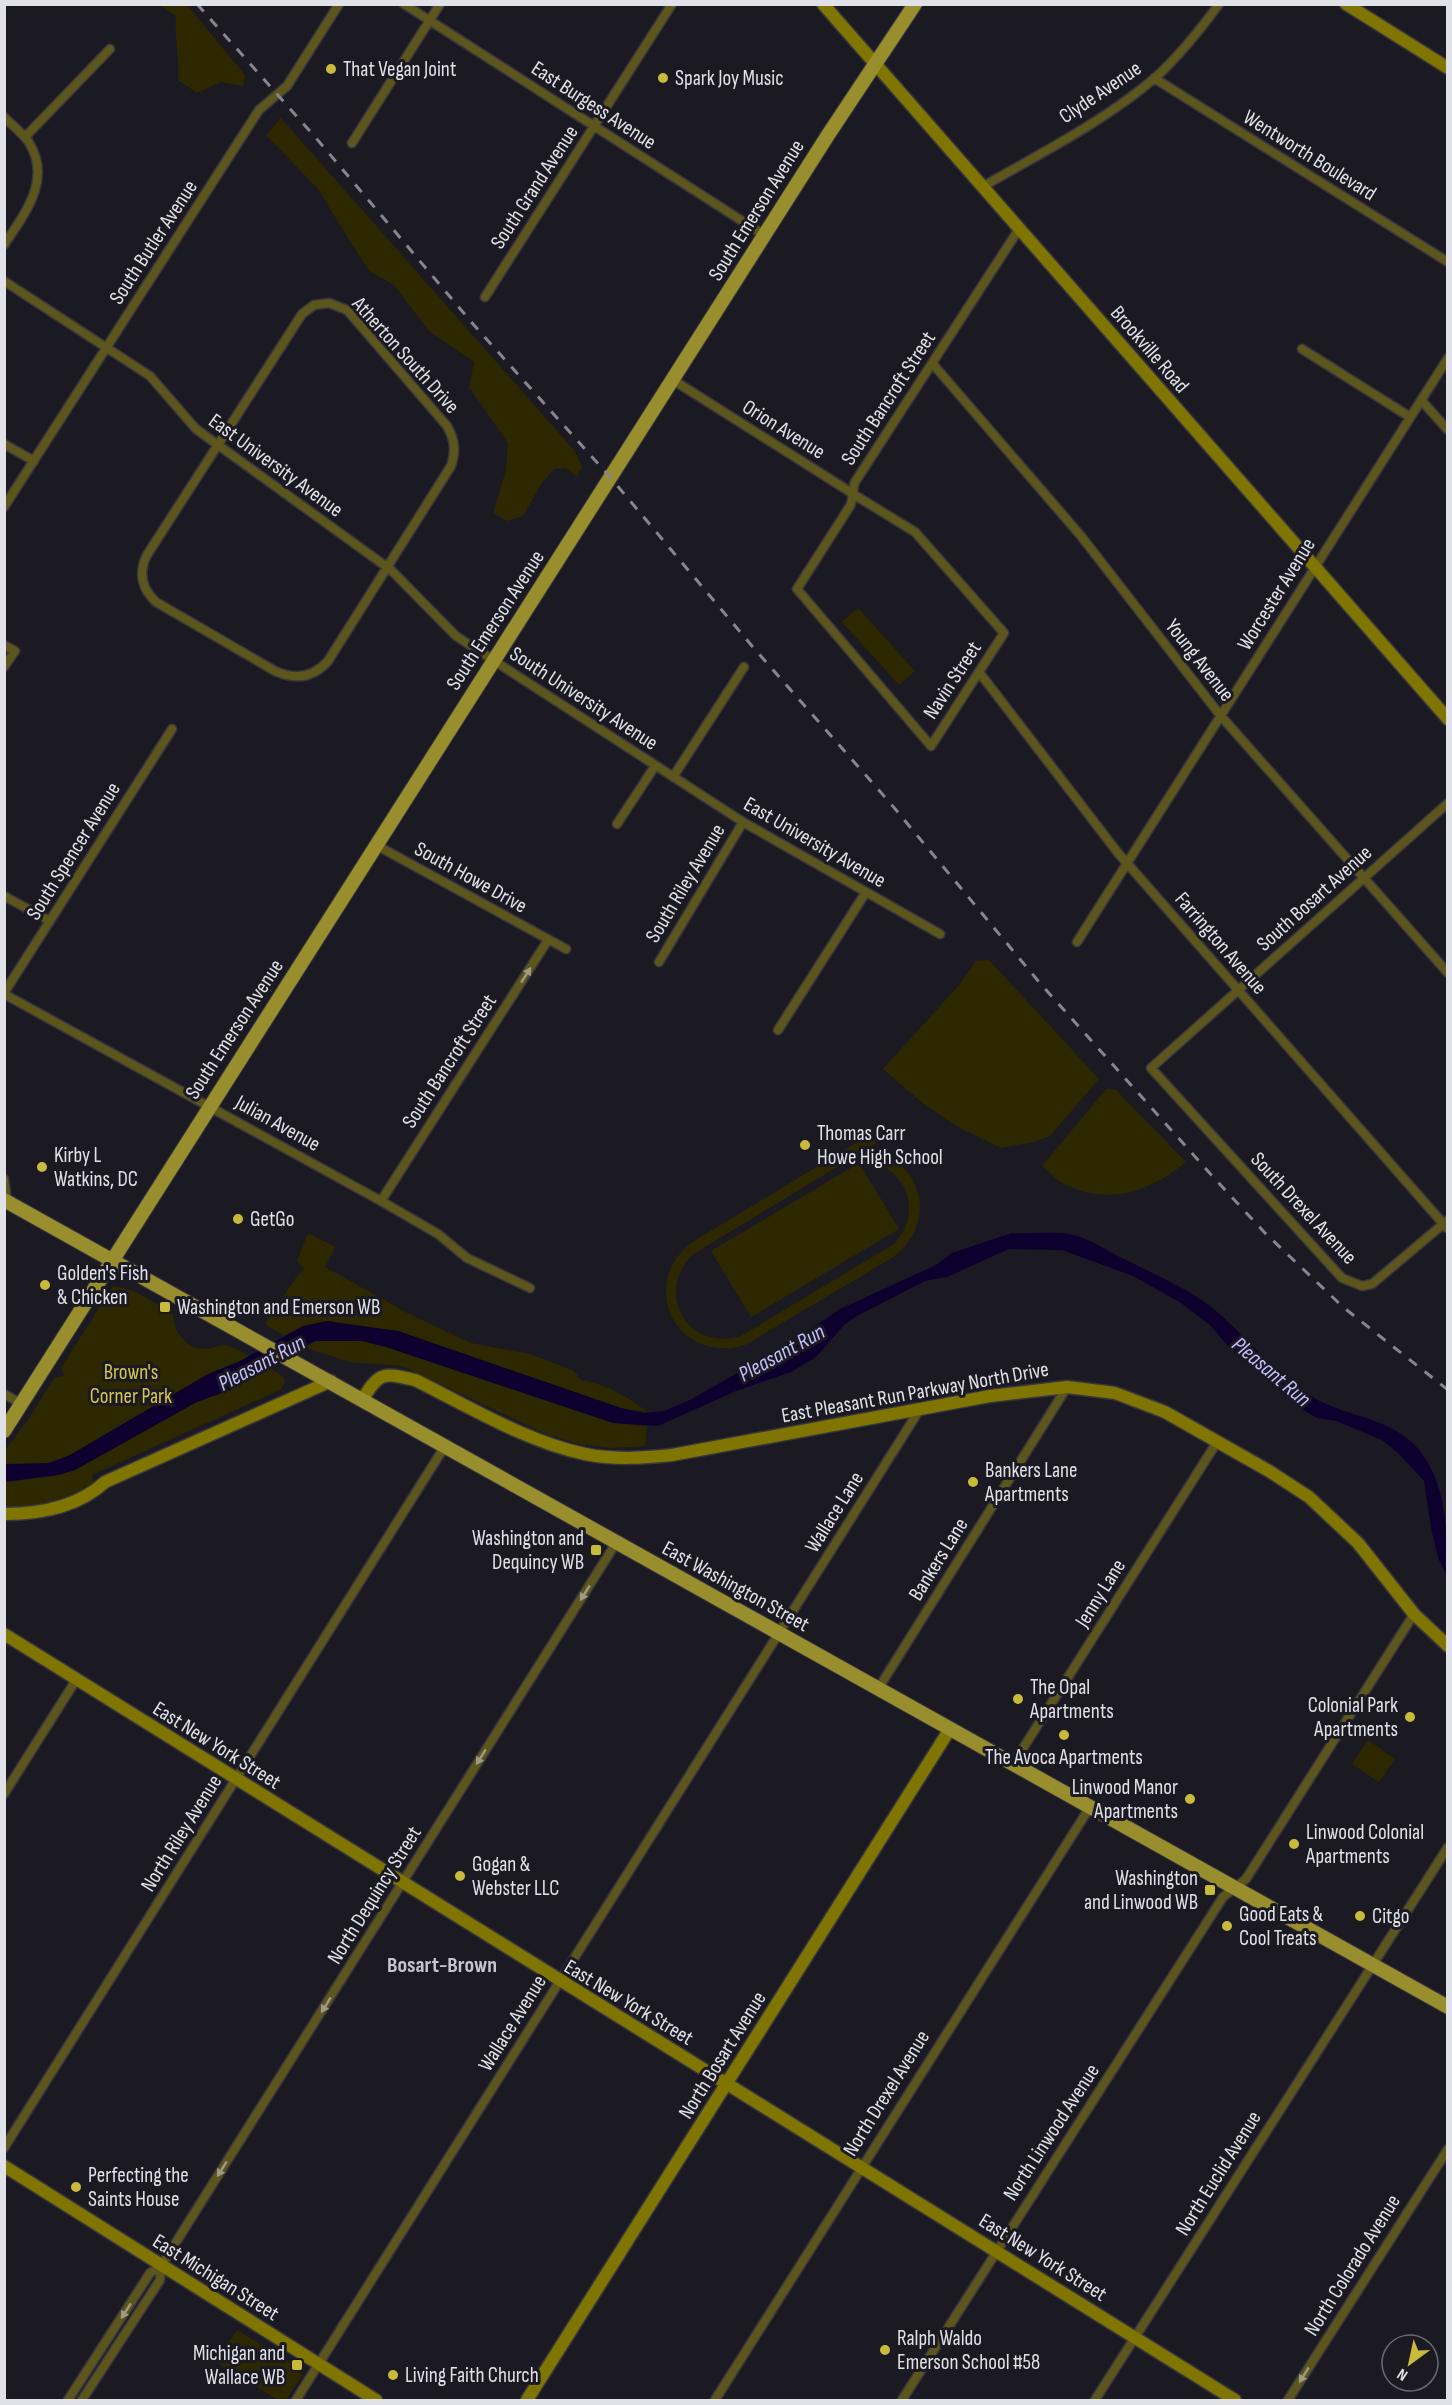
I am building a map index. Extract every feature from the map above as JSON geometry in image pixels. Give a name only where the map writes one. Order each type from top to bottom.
[{"type":"main road","name":"South Emerson Avenue","points":[[4,1431],[764,235],[915,4]]},
{"type":"main road","name":"East Washington Street","points":[[6,1201],[1448,2007]]},
{"type":"street","name":"South Butler Avenue","points":[[4,507],[259,110],[287,86],[339,4]]},
{"type":"street","name":"East Burgess Avenue","points":[[404,4],[764,235]]},
{"type":"street","points":[[352,143],[440,4]]},
{"type":"street","name":"South Grand Avenue","points":[[485,297],[672,4]]},
{"type":"street","name":"Brookville Road","points":[[823,4],[1448,719]]},
{"type":"street","name":"Clyde Avenue","points":[[982,187],[1088,125],[1154,78],[1185,48],[1219,4]]},
{"type":"street","points":[[1346,4],[1448,68]]},
{"type":"street","points":[[25,137],[110,49]]},
{"type":"street","name":"Wentworth Boulevard","points":[[1154,78],[1448,262]]},
{"type":"street","points":[[4,117],[25,137],[37,163],[37,188],[32,201],[4,245]]},
{"type":"street","name":"South Bancroft Street","points":[[931,746],[797,589],[850,506],[855,482],[1019,230]]},
{"type":"street","name":"East University Avenue","points":[[4,281],[150,376],[190,424],[217,446],[387,567],[406,583],[450,632],[494,661]]},
{"type":"street","name":"Atherton South Drive","points":[[324,303],[343,308],[447,426],[453,439],[455,453],[451,466],[387,567],[328,661],[308,676],[294,677],[280,673],[156,603],[149,596],[143,583],[145,559],[302,314],[315,305],[324,303]]},
{"type":"street","points":[[1302,348],[1410,417]]},
{"type":"street","name":"Worcester Avenue","points":[[1077,942],[1448,358]]},
{"type":"street","name":"Young Avenue","points":[[932,363],[1081,536],[1220,715],[1448,973]]},
{"type":"street","name":"Orion Avenue","points":[[673,380],[915,532],[1004,633]]},
{"type":"street","points":[[1421,400],[1448,430]]},
{"type":"street","points":[[4,444],[34,461]]},
{"type":"street","name":"Navin Street","points":[[931,746],[1004,633]]},
{"type":"street","points":[[4,645],[15,651],[4,667]]},
{"type":"street","name":"South University Avenue","points":[[494,661],[673,777]]},
{"type":"street","points":[[673,777],[744,667]]},
{"type":"street","name":"Farrington Avenue","points":[[979,672],[1126,862],[1446,1224]]},
{"type":"street","name":"South Spencer Avenue","points":[[4,993],[172,729]]},
{"type":"street","points":[[617,824],[655,766]]},
{"type":"street","name":"East University Avenue","points":[[673,777],[742,822],[940,934]]},
{"type":"street","name":"South Bosart Avenue","points":[[1151,1068],[1448,803]]},
{"type":"street","name":"South Riley Avenue","points":[[659,962],[742,822]]},
{"type":"street","name":"South Howe Drive","points":[[376,845],[566,949]]},
{"type":"street","points":[[778,1030],[866,892]]},
{"type":"street","points":[[4,896],[50,921]]},
{"type":"street","name":"South Bancroft Street","points":[[381,1201],[548,940]]},
{"type":"street","name":"Julian Avenue","points":[[4,993],[381,1201],[438,1234],[467,1258],[531,1288]]},
{"type":"street","name":"South Drexel Avenue","points":[[1151,1068],[1342,1278],[1362,1286],[1372,1284],[1446,1224]]},
{"type":"street","points":[[4,1179],[6,1201]]},
{"type":"street","name":"East Pleasant Run Parkway North Drive","points":[[363,1399],[380,1377],[386,1374],[415,1380],[545,1442],[583,1454],[622,1459],[672,1455],[990,1396],[1067,1387],[1115,1393],[1138,1400],[1217,1442],[1285,1481],[1328,1513],[1368,1554],[1414,1614],[1448,1646]]},
{"type":"street","points":[[4,1514],[41,1511],[76,1502],[93,1494],[105,1482],[331,1381]]},
{"type":"street","name":"Bankers Lane","points":[[878,1689],[1067,1387]]},
{"type":"street","points":[[4,1394],[22,1404]]},
{"type":"street","name":"Wallace Lane","points":[[778,1634],[920,1409]]},
{"type":"street","name":"Jenny Lane","points":[[1013,1764],[1217,1442]]},
{"type":"street","name":"North Riley Avenue","points":[[4,2148],[445,1446]]},
{"type":"street","name":"North Dequincy Street","points":[[68,2400],[150,2273],[161,2266],[616,1543]]},
{"type":"street","name":"North Linwood Avenue","points":[[902,2400],[1223,1897],[1246,1879],[1414,1614]]},
{"type":"street","name":"East New York Street","points":[[4,1634],[559,1982],[1235,2400]]},
{"type":"street","name":"Wallace Avenue","points":[[296,2400],[778,1634]]},
{"type":"street","points":[[4,1794],[76,1680]]},
{"type":"street","name":"North Bosart Avenue","points":[[526,2400],[950,1730]]},
{"type":"street","name":"North Drexel Avenue","points":[[715,2400],[1090,1807]]},
{"type":"street","name":"North Euclid Avenue","points":[[1095,2400],[1448,1847]]},
{"type":"street","name":"North Colorado Avenue","points":[[1288,2400],[1448,2149]]},
{"type":"street","name":"East Michigan Street","points":[[4,2166],[376,2400]]},
{"type":"street","name":"North Dequincy Street","points":[[82,2400],[160,2280],[161,2266]]},
{"type":"green space","points":[[160,5],[187,5],[245,75],[243,86],[221,82],[197,93],[178,80],[176,16]]},
{"type":"green space","points":[[281,118],[574,450],[582,467],[577,477],[566,468],[554,469],[541,484],[523,516],[508,521],[493,513],[506,470],[508,443],[469,387],[474,362],[429,331],[394,285],[369,271],[317,188],[266,135]]},
{"type":"green space","points":[[858,608],[915,671],[899,685],[842,622]]},
{"type":"green space","points":[[989,960],[1099,1079],[1050,1136],[1034,1142],[1001,1148],[956,1126],[925,1105],[883,1069],[960,984],[976,961]]},
{"type":"green space","points":[[1106,1089],[1115,1089],[1186,1162],[1143,1188],[1112,1195],[1080,1191],[1064,1184],[1042,1166]]},
{"type":"green space","points":[[871,1134],[876,1143],[866,1150],[886,1156],[901,1165],[912,1179],[918,1194],[920,1211],[916,1228],[907,1244],[892,1258],[745,1345],[721,1348],[700,1344],[683,1332],[672,1317],[666,1298],[668,1278],[676,1258],[694,1241]],"holes":[[[860,1160],[876,1163],[899,1179],[906,1191],[909,1204],[908,1217],[903,1231],[894,1244],[741,1336],[722,1339],[706,1336],[693,1328],[683,1316],[677,1302],[676,1287],[681,1271],[692,1255],[837,1167]]]},
{"type":"green space","points":[[859,1163],[899,1229],[751,1317],[711,1251]]},
{"type":"green space","points":[[308,1233],[335,1247],[325,1267],[411,1315],[471,1343],[530,1354],[574,1371],[581,1380],[616,1392],[648,1412],[621,1408],[398,1331],[303,1326],[284,1336],[265,1324],[304,1269],[297,1261]]},
{"type":"green space","name":"Brown's Corner Park","points":[[113,1286],[132,1290],[162,1307],[161,1310],[173,1314],[175,1326],[186,1343],[206,1349],[229,1346],[278,1373],[284,1378],[285,1383],[280,1390],[92,1475],[96,1489],[57,1504],[5,1511],[5,1450],[30,1417],[54,1378],[64,1376],[61,1368]]},
{"type":"green space","points":[[315,1341],[362,1341],[386,1347],[613,1423],[647,1426],[645,1446],[612,1448],[578,1444],[543,1433],[402,1366],[349,1362],[304,1347]]},
{"type":"green space","points":[[1368,1740],[1395,1759],[1379,1782],[1352,1764]]},
{"type":"green space","points":[[237,2330],[300,2369],[298,2372],[303,2375],[286,2400],[278,2400],[216,2362]]},
{"type":"water","name":"Pleasant Run","points":[[1012,1233],[1056,1233],[1078,1236],[1176,1285],[1199,1298],[1221,1315],[1274,1366],[1308,1394],[1322,1402],[1386,1425],[1414,1444],[1433,1472],[1442,1501],[1447,1546],[1447,1576],[1438,1558],[1424,1481],[1398,1453],[1382,1440],[1336,1421],[1317,1418],[1300,1408],[1233,1352],[1210,1325],[1181,1303],[1133,1276],[1062,1250],[1009,1249],[947,1277],[925,1281],[845,1324],[816,1357],[791,1372],[736,1391],[658,1426],[613,1423],[362,1341],[315,1341],[230,1390],[197,1402],[75,1470],[59,1475],[5,1482],[5,1464],[49,1463],[70,1455],[208,1374],[240,1361],[303,1326],[327,1321],[398,1331],[621,1408],[644,1413],[664,1411],[690,1400],[790,1343],[840,1309],[936,1265],[952,1253]]},
{"type":"railway","points":[[197,4],[316,138],[473,324],[610,477],[752,646],[891,804],[1039,982],[1215,1179],[1264,1232],[1343,1307],[1448,1390]]},
{"type":"place","name":"That Vegan Joint","points":[[331,69]]},
{"type":"place","name":"Spark Joy Music","points":[[663,78]]},
{"type":"place","name":"Thomas Carr Howe High School","points":[[805,1145]]},
{"type":"place","name":"Kirby L Watkins, DC","points":[[42,1167]]},
{"type":"place","name":"GetGo","points":[[238,1219]]},
{"type":"place","name":"Golden's Fish & Chicken","points":[[45,1285]]},
{"type":"place","name":"Washington and Emerson WB","points":[[165,1307]]},
{"type":"place","name":"Bankers Lane Apartments","points":[[973,1482]]},
{"type":"place","name":"Washington and Dequincy WB","points":[[596,1550]]},
{"type":"place","name":"The Opal Apartments","points":[[1018,1699]]},
{"type":"place","name":"Colonial Park Apartments","points":[[1410,1717]]},
{"type":"place","name":"The Avoca Apartments","points":[[1064,1735]]},
{"type":"place","name":"Linwood Manor Apartments","points":[[1190,1799]]},
{"type":"place","name":"Linwood Colonial Apartments","points":[[1294,1844]]},
{"type":"place","name":"Gogan & Webster LLC","points":[[460,1876]]},
{"type":"place","name":"Washington and Linwood WB","points":[[1210,1890]]},
{"type":"place","name":"Citgo","points":[[1360,1916]]},
{"type":"place","name":"Good Eats & Cool Treats","points":[[1227,1926]]},
{"type":"place","name":"Perfecting the Saints House","points":[[76,2187]]},
{"type":"place","name":"Ralph Waldo Emerson School #58","points":[[885,2350]]},
{"type":"place","name":"Michigan and Wallace WB","points":[[297,2365]]},
{"type":"place","name":"Living Faith Church","points":[[393,2375]]},
{"type":"district","name":"Bosart-Brown","points":[[442,1964]]}]
